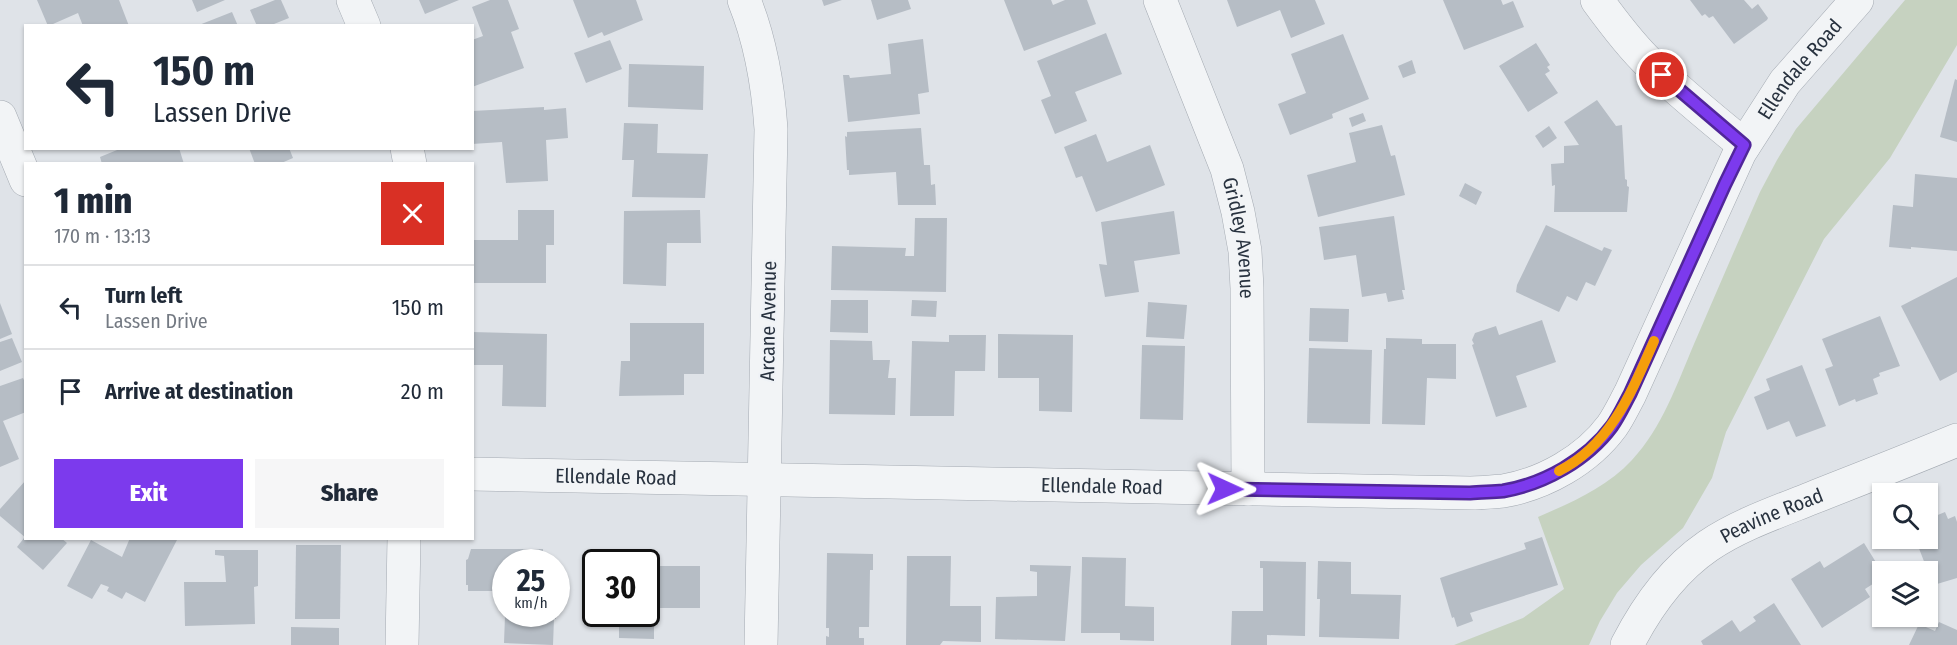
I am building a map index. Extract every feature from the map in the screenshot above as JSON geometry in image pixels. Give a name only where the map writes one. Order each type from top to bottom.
[{"type":"street","points":[[353,0],[363,24]]},
{"type":"street","name":"Arcane Avenue","points":[[744,0],[762,58],[768,88],[771,129],[761,645]]},
{"type":"street","name":"Gridley Avenue","points":[[1160,0],[1227,169],[1238,212],[1245,251],[1247,288],[1248,489]]},
{"type":"street","points":[[1597,0],[1620,31],[1649,63],[1744,145]]},
{"type":"street","name":"Ellendale Road","points":[[474,474],[1470,493],[1503,491],[1536,481],[1562,470],[1589,451],[1611,427],[1630,394],[1744,145],[1785,82],[1857,0]]},
{"type":"street","points":[[0,117],[24,175]]},
{"type":"street","name":"Peavine Road","points":[[1627,645],[1649,607],[1678,571],[1707,547],[1736,530],[1771,514],[1957,440]]},
{"type":"street","points":[[402,645],[404,540]]},
{"type":"green space","points":[[1905,0],[1957,0],[1957,45],[1890,158],[1824,239],[1726,432],[1712,478],[1683,528],[1641,565],[1617,593],[1589,645],[1454,645],[1523,618],[1564,589],[1538,517],[1576,500],[1611,479],[1643,447],[1668,405],[1760,192],[1777,160],[1796,129]]},
{"type":"building","points":[[37,0],[119,0],[128,24],[82,24],[78,13],[53,24],[47,24]]},
{"type":"building","points":[[192,0],[225,0],[197,12]]},
{"type":"building","points":[[275,0],[281,0],[289,18],[274,24],[256,24],[250,10]]},
{"type":"building","points":[[419,0],[459,0],[425,14]]},
{"type":"building","points":[[490,0],[508,0],[519,29],[511,32],[524,68],[474,86],[474,39],[483,36],[472,7]]},
{"type":"building","points":[[573,0],[636,0],[643,20],[604,36],[602,32],[588,38]]},
{"type":"building","points":[[822,0],[842,0],[824,6]]},
{"type":"building","points":[[871,0],[908,0],[911,9],[877,20]]},
{"type":"building","points":[[1004,0],[1051,0],[1053,5],[1065,0],[1087,0],[1096,24],[1024,51]]},
{"type":"building","points":[[1227,0],[1315,0],[1325,24],[1291,38],[1280,10],[1237,27]]},
{"type":"building","points":[[1443,0],[1501,0],[1503,5],[1513,1],[1524,27],[1464,50]]},
{"type":"building","points":[[1690,0],[1744,0],[1752,9],[1758,4],[1768,18],[1734,44],[1713,16],[1709,18],[1705,14],[1702,16]]},
{"type":"building","points":[[232,12],[237,24],[202,24]]},
{"type":"building","points":[[1106,33],[1122,74],[1075,92],[1087,121],[1055,134],[1041,100],[1051,96],[1037,61]]},
{"type":"building","points":[[1343,34],[1369,99],[1332,114],[1333,118],[1290,135],[1278,104],[1306,93],[1291,54]]},
{"type":"building","points":[[923,39],[929,92],[918,94],[920,114],[848,122],[843,75],[849,75],[850,78],[891,74],[888,44]]},
{"type":"building","points":[[610,40],[622,69],[586,83],[574,53]]},
{"type":"building","points":[[1536,43],[1550,65],[1547,67],[1550,71],[1545,74],[1558,93],[1528,112],[1499,66]]},
{"type":"building","points":[[1412,60],[1416,73],[1403,78],[1398,66]]},
{"type":"building","points":[[629,64],[704,66],[703,110],[628,107]]},
{"type":"building","points":[[1955,79],[1957,80],[1957,142],[1940,137]]},
{"type":"building","points":[[1597,100],[1616,126],[1622,125],[1625,179],[1629,187],[1627,212],[1554,212],[1555,185],[1552,186],[1551,164],[1564,163],[1564,146],[1579,145],[1564,122]]},
{"type":"building","points":[[566,108],[568,138],[546,140],[548,181],[506,183],[502,142],[474,144],[474,111]]},
{"type":"building","points":[[1363,113],[1366,121],[1352,127],[1349,118]]},
{"type":"building","points":[[624,123],[658,124],[657,153],[708,154],[705,198],[632,197],[634,160],[622,160]]},
{"type":"building","points":[[1382,125],[1391,156],[1395,155],[1405,195],[1318,217],[1307,175],[1356,162],[1349,133]]},
{"type":"building","points":[[1549,126],[1557,138],[1543,148],[1535,136]]},
{"type":"building","points":[[921,128],[924,165],[930,165],[931,185],[935,184],[936,205],[898,205],[896,172],[849,175],[845,136],[847,137],[847,132]]},
{"type":"building","points":[[1096,134],[1107,162],[1150,145],[1165,185],[1096,212],[1082,176],[1076,178],[1064,147]]},
{"type":"building","points":[[117,150],[180,150],[183,162],[101,162],[100,157]]},
{"type":"building","points":[[250,150],[290,150],[293,158],[284,162],[254,162]]},
{"type":"building","points":[[1915,174],[1957,178],[1957,251],[1889,247],[1893,205],[1913,207]]},
{"type":"building","points":[[1465,183],[1482,192],[1476,205],[1459,196]]},
{"type":"building","points":[[518,210],[554,210],[554,245],[546,245],[546,283],[474,283],[474,240],[518,240]]},
{"type":"building","points":[[700,210],[701,243],[667,243],[666,286],[623,284],[624,211]]},
{"type":"building","points":[[1174,211],[1180,254],[1134,261],[1139,292],[1105,297],[1099,264],[1107,265],[1101,222]]},
{"type":"building","points":[[1394,216],[1405,290],[1402,290],[1404,299],[1388,302],[1386,293],[1362,297],[1356,255],[1324,260],[1319,227]]},
{"type":"building","points":[[915,218],[947,218],[946,292],[831,290],[832,246],[906,248],[905,256],[914,256]]},
{"type":"building","points":[[1546,225],[1602,251],[1604,247],[1612,250],[1595,286],[1586,282],[1577,301],[1567,296],[1559,312],[1516,292],[1517,285]]},
{"type":"building","points":[[1957,277],[1957,372],[1940,381],[1901,306]]},
{"type":"building","points":[[831,300],[868,300],[868,333],[830,332]]},
{"type":"building","points":[[912,300],[937,301],[936,317],[911,316]]},
{"type":"building","points":[[1148,302],[1187,305],[1184,339],[1146,337]]},
{"type":"building","points":[[0,303],[12,334],[0,339]]},
{"type":"building","points":[[1310,308],[1349,309],[1348,342],[1309,341]]},
{"type":"building","points":[[1880,316],[1900,366],[1879,373],[1880,376],[1873,379],[1878,394],[1856,402],[1855,399],[1839,406],[1825,369],[1833,366],[1822,339]]},
{"type":"building","points":[[1542,320],[1556,362],[1516,376],[1527,407],[1496,417],[1472,345],[1475,333],[1496,326],[1499,335]]},
{"type":"building","points":[[630,323],[704,323],[704,374],[684,374],[684,395],[619,396],[621,361],[630,361]]},
{"type":"building","points":[[474,332],[547,334],[546,407],[502,406],[503,365],[474,365]]},
{"type":"building","points":[[998,334],[1073,335],[1072,412],[1039,411],[1039,378],[998,378]]},
{"type":"building","points":[[949,335],[986,335],[985,371],[955,371],[954,416],[910,416],[912,341],[949,342]]},
{"type":"building","points":[[12,338],[22,362],[0,371],[0,342]]},
{"type":"building","points":[[1386,338],[1422,339],[1422,344],[1456,344],[1456,379],[1427,378],[1425,425],[1382,424]]},
{"type":"building","points":[[830,340],[872,341],[873,360],[890,360],[888,378],[896,378],[895,415],[829,414]]},
{"type":"building","points":[[1142,345],[1185,346],[1183,420],[1140,419]]},
{"type":"building","points":[[1309,348],[1372,350],[1370,424],[1307,423]]},
{"type":"building","points":[[1802,365],[1826,426],[1796,437],[1789,421],[1767,430],[1754,397],[1770,390],[1766,379]]},
{"type":"building","points":[[23,378],[24,380],[24,413],[3,421],[19,459],[0,467],[0,386]]},
{"type":"building","points":[[24,482],[24,536],[0,516],[0,509]]},
{"type":"building","points":[[1945,512],[1948,519],[1955,516],[1957,522],[1957,578],[1938,584],[1938,561],[1924,561],[1919,549],[1938,549],[1938,515]]},
{"type":"building","points":[[1542,537],[1558,585],[1470,613],[1473,621],[1457,627],[1440,578],[1526,549],[1524,543]]},
{"type":"building","points":[[24,538],[24,540],[63,540],[67,543],[43,570],[17,547]]},
{"type":"building","points":[[91,540],[122,557],[129,540],[177,540],[145,602],[126,592],[122,599],[107,591],[109,587],[101,584],[92,599],[67,586]]},
{"type":"building","points":[[1864,543],[1875,561],[1872,561],[1872,584],[1865,589],[1870,597],[1822,628],[1791,579],[1820,561],[1824,568]]},
{"type":"building","points":[[296,545],[341,545],[340,619],[295,619]]},
{"type":"building","points":[[471,549],[492,549],[492,591],[468,591],[466,560]]},
{"type":"building","points":[[215,550],[258,550],[258,586],[254,587],[255,624],[185,626],[184,582],[226,582],[224,556],[215,555]]},
{"type":"building","points":[[827,553],[873,554],[873,570],[870,570],[869,627],[859,627],[859,638],[864,638],[864,645],[826,645],[826,636],[829,637],[829,628],[826,628]]},
{"type":"building","points":[[907,556],[951,556],[950,606],[981,606],[981,642],[943,641],[940,645],[906,645]]},
{"type":"building","points":[[1082,557],[1126,558],[1125,606],[1154,607],[1154,641],[1120,640],[1120,633],[1081,633]]},
{"type":"building","points":[[1260,561],[1306,562],[1305,636],[1267,635],[1267,645],[1231,645],[1232,611],[1263,611],[1263,568],[1260,568]]},
{"type":"building","points":[[1318,561],[1351,562],[1351,594],[1401,595],[1399,639],[1319,637]]},
{"type":"building","points":[[1030,565],[1071,566],[1065,641],[995,639],[996,597],[1037,596],[1037,572],[1030,571]]},
{"type":"building","points":[[660,566],[700,566],[700,608],[660,608]]},
{"type":"building","points":[[1774,603],[1801,645],[1703,645],[1701,641],[1732,620],[1740,632],[1756,621],[1753,617]]},
{"type":"building","points":[[1939,622],[1957,630],[1957,645],[1909,645],[1918,627],[1926,627],[1935,631]]},
{"type":"building","points":[[291,627],[339,628],[339,645],[291,645]]},
{"type":"building","points":[[505,627],[554,627],[553,645],[504,643]]},
{"type":"building","points":[[619,627],[654,627],[654,639],[619,638]]},
{"type":"slow traffic","points":[[1559,471],[1589,451],[1611,427],[1630,394],[1654,341]]},
{"type":"route","points":[[1225,489],[1470,493],[1503,491],[1562,470],[1589,451],[1611,427],[1630,394],[1744,145],[1662,75]]}]
